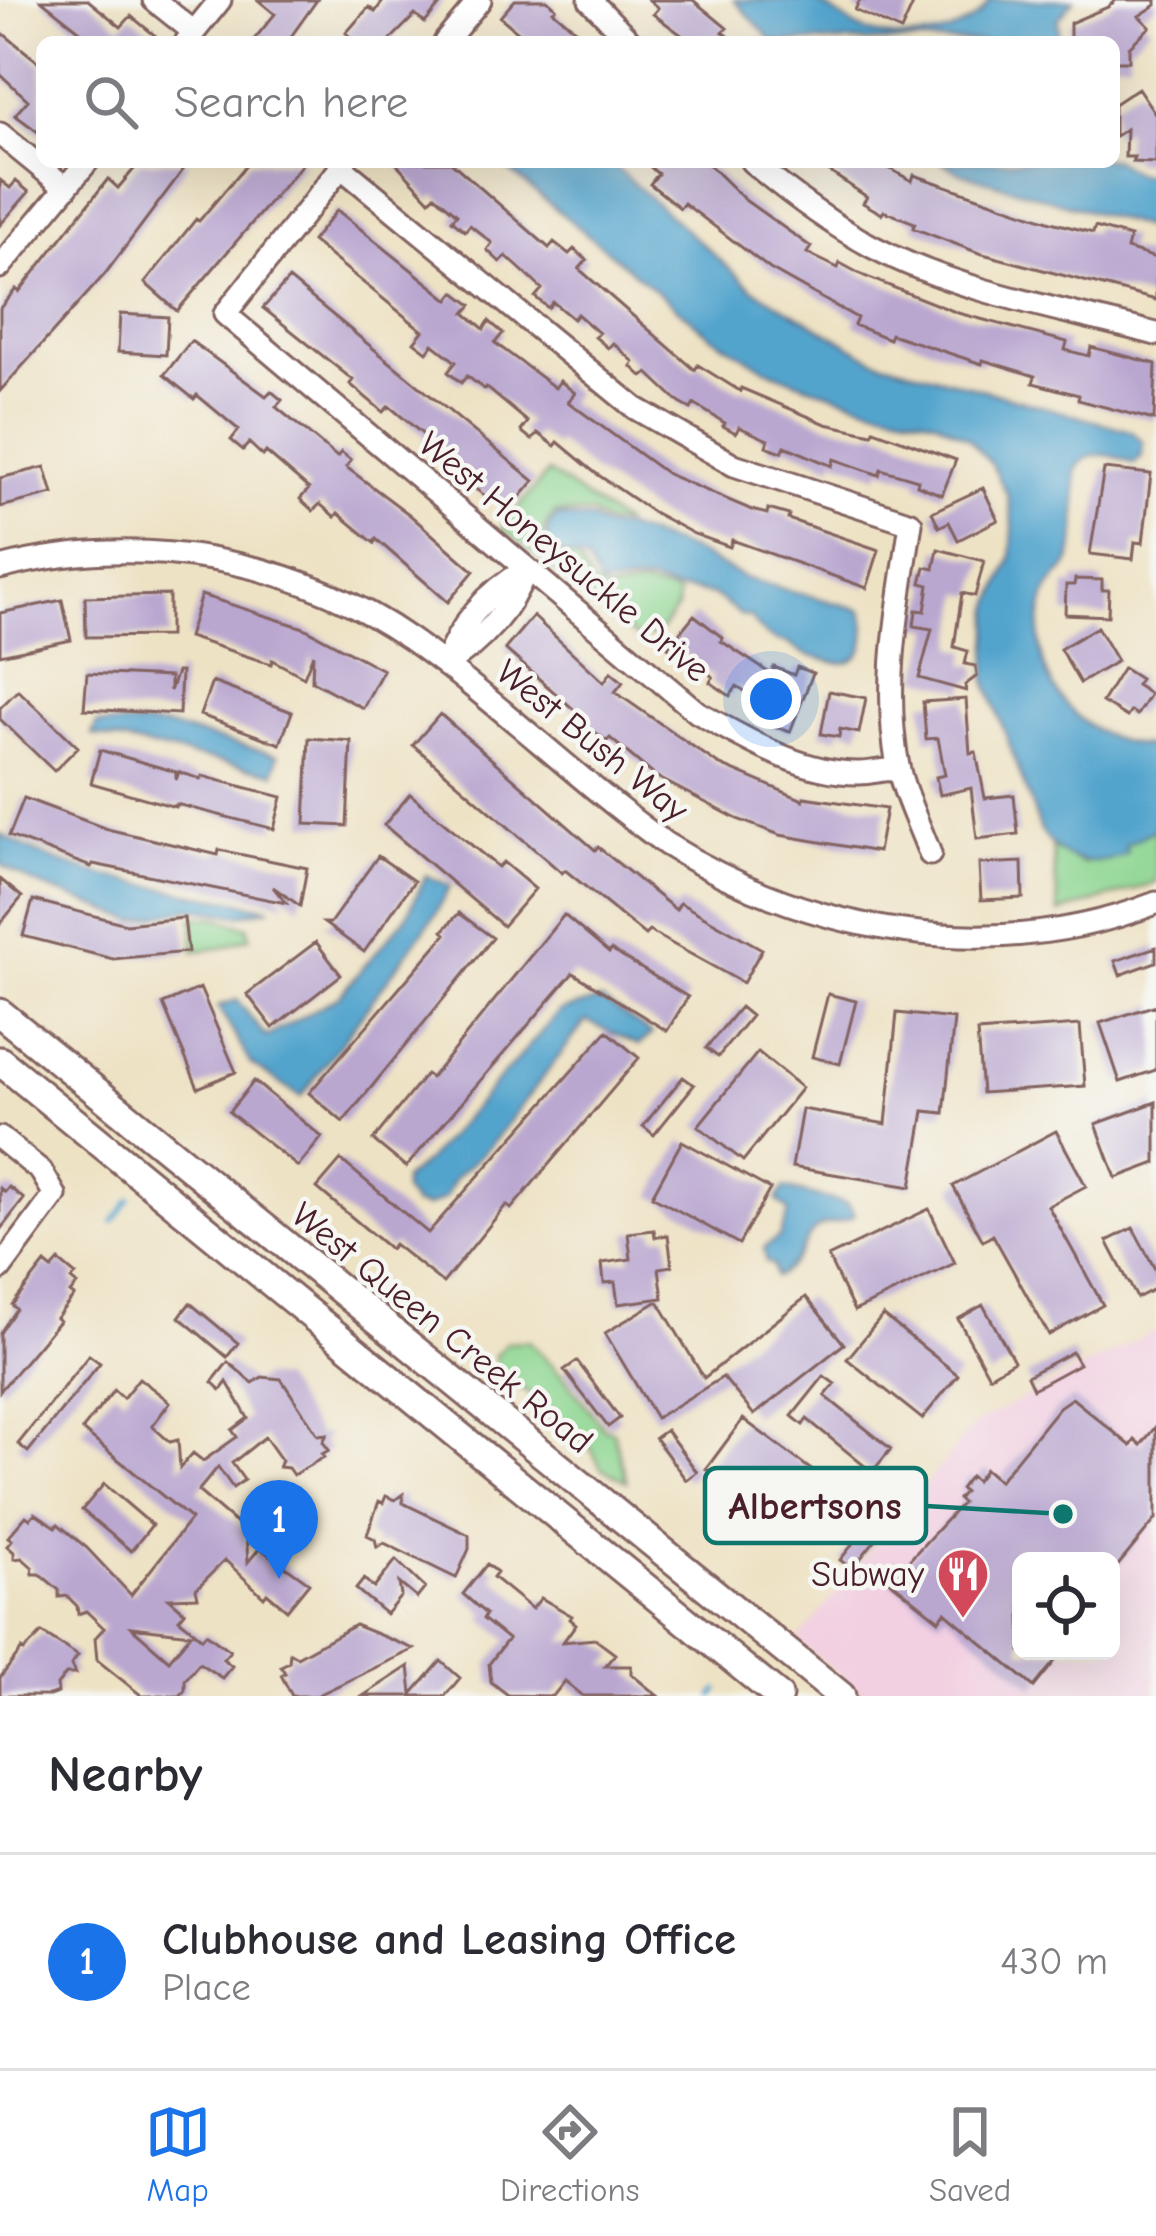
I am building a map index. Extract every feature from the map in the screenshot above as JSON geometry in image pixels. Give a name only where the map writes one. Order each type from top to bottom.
[{"type":"main road","name":"West Queen Creek Road","points":[[0,1013],[841,1696]]},
{"type":"main road","name":"West Queen Creek Road","points":[[0,1061],[778,1696]]},
{"type":"street","points":[[154,0],[189,36]]},
{"type":"street","points":[[191,36],[220,0]]},
{"type":"street","points":[[450,36],[480,0]]},
{"type":"street","points":[[590,0],[625,36]]},
{"type":"street","points":[[0,134],[36,163]]},
{"type":"street","points":[[42,168],[66,188]]},
{"type":"street","points":[[0,267],[82,168]]},
{"type":"street","name":"West Honeysuckle Drive","points":[[341,168],[224,314],[697,712],[795,760],[844,771],[899,770]]},
{"type":"street","points":[[347,168],[635,408],[734,464],[911,523],[893,644],[891,705],[899,770],[930,854]]},
{"type":"street","points":[[760,168],[827,218],[912,265],[1156,334]]},
{"type":"street","name":"West Bush Way","points":[[0,568],[110,553],[194,556],[311,586],[397,631],[445,665],[622,813],[666,844],[731,881],[802,910],[910,933],[974,936],[1091,923],[1156,903]]},
{"type":"street","points":[[445,665],[457,634],[499,585],[526,570]]},
{"type":"street","points":[[0,1138],[41,1171],[55,1196],[0,1269]]},
{"type":"shaded area","points":[[1156,1330],[1156,1696],[865,1696],[797,1640],[976,1423]]},
{"type":"green space","points":[[548,472],[622,523],[606,524],[591,514],[555,513],[545,526],[543,544],[553,554],[578,560],[592,584],[607,591],[645,586],[678,594],[677,608],[657,635],[637,638],[501,528]]},
{"type":"green space","points":[[1156,829],[1156,883],[1059,913],[1052,847],[1083,864]]},
{"type":"green space","points":[[193,917],[248,927],[250,937],[222,948],[194,951]]},
{"type":"green space","points":[[529,1341],[604,1429],[613,1431],[627,1481],[601,1468],[589,1445],[554,1419],[544,1404],[496,1370],[495,1356],[507,1342]]},
{"type":"water","points":[[734,0],[810,0],[860,29],[888,36],[767,36]]},
{"type":"water","points":[[990,0],[1074,0],[1058,19],[1059,36],[931,36],[966,24]]},
{"type":"water","points":[[1120,163],[1134,173],[1156,175],[1156,231],[952,168],[1120,168]]},
{"type":"water","points":[[506,168],[616,168],[753,289],[873,359],[1131,431],[1143,442],[1142,456],[1134,464],[1095,455],[1076,470],[1075,542],[1069,563],[1047,593],[1040,622],[1048,675],[1079,718],[1127,743],[1156,747],[1156,829],[1125,845],[1127,853],[1090,862],[1068,857],[1041,831],[986,681],[992,605],[1011,559],[1008,496],[992,465],[968,438],[936,420],[871,406],[770,371],[711,336]]},
{"type":"water","points":[[557,516],[592,520],[605,528],[622,527],[693,551],[744,578],[862,610],[864,645],[855,659],[836,662],[804,654],[766,635],[751,617],[742,616],[713,595],[649,582],[600,586],[586,561],[556,552],[547,541],[548,527]]},
{"type":"water","points":[[97,724],[165,726],[278,755],[274,773],[92,735]]},
{"type":"water","points":[[0,834],[97,873],[271,908],[239,915],[191,908],[135,921],[33,883],[0,864]]},
{"type":"water","points":[[426,875],[450,886],[435,915],[301,1097],[251,1064],[218,1006],[237,1000],[266,1037],[339,996],[407,916]]},
{"type":"water","points":[[601,1000],[652,1034],[639,1045],[586,1021],[491,1145],[455,1178],[445,1198],[428,1207],[414,1205],[403,1192],[403,1180],[426,1161],[560,1011]]},
{"type":"water","points":[[784,1188],[848,1204],[855,1215],[814,1231],[792,1264],[775,1277],[764,1248],[780,1236],[789,1211],[777,1200]]},
{"type":"building","points":[[41,0],[88,0],[121,27],[131,16],[156,36],[86,36]]},
{"type":"building","points":[[258,0],[317,0],[291,36],[257,36],[275,14]]},
{"type":"building","points":[[384,0],[444,0],[425,23],[415,15],[394,36],[346,33],[369,7],[375,12]]},
{"type":"building","points":[[515,0],[547,0],[577,31],[573,36],[523,36],[500,17]]},
{"type":"building","points":[[649,0],[693,0],[727,28],[723,32],[728,36],[683,36],[653,14],[658,8]]},
{"type":"building","points":[[860,0],[915,0],[901,31],[855,10]]},
{"type":"building","points":[[1116,0],[1156,0],[1156,5],[1139,16],[1150,27],[1129,47],[1129,61],[1120,61],[1120,36],[1070,36],[1070,23]]},
{"type":"building","points":[[0,31],[36,60],[36,131],[15,115],[28,100],[0,74]]},
{"type":"building","points":[[1138,88],[1156,115],[1156,163],[1125,157],[1120,100]]},
{"type":"building","points":[[135,168],[184,168],[105,274],[0,391],[0,308],[16,289],[19,292],[108,179],[118,188]]},
{"type":"building","points":[[244,168],[299,168],[177,311],[145,283]]},
{"type":"building","points":[[401,168],[458,168],[549,248],[554,242],[587,260],[579,269],[695,370],[698,365],[740,391],[826,424],[872,434],[874,430],[956,460],[942,495],[917,485],[918,480],[881,469],[879,475],[834,459],[832,466],[785,446],[782,452],[739,427],[736,433],[723,426],[694,404],[691,409],[680,403],[648,373],[643,377],[613,343],[608,348],[595,337],[599,333],[577,314],[573,319],[553,302],[548,308],[535,297],[542,289],[506,256],[500,262],[487,250],[492,243],[470,225],[465,231],[452,220],[457,214],[435,195],[430,200]]},
{"type":"building","points":[[652,168],[712,168],[745,200],[811,247],[807,253],[838,268],[840,263],[958,313],[1067,342],[1065,350],[1089,356],[1091,347],[1156,364],[1154,420],[1078,400],[1079,395],[1033,383],[1035,376],[891,334],[889,339],[854,325],[857,318],[770,269],[684,203],[680,208],[650,184],[658,174]]},
{"type":"building","points":[[824,168],[889,168],[912,181],[914,175],[1051,222],[1130,237],[1127,249],[1156,258],[1156,300],[979,253],[913,228],[915,223],[882,214],[863,203],[867,197]]},
{"type":"building","points":[[0,180],[10,188],[16,181],[29,192],[0,225]]},
{"type":"building","points":[[337,210],[449,300],[455,292],[472,305],[465,313],[484,329],[489,321],[503,333],[495,343],[555,388],[560,381],[575,393],[568,402],[667,474],[752,510],[789,515],[788,519],[879,550],[867,588],[732,540],[730,547],[694,534],[651,511],[558,442],[555,446],[538,433],[532,440],[521,431],[528,422],[486,387],[467,376],[461,383],[448,372],[456,362],[433,344],[427,352],[414,342],[423,331],[312,241]]},
{"type":"building","points":[[289,279],[534,481],[511,508],[496,495],[491,500],[456,474],[460,470],[422,443],[426,437],[389,406],[383,412],[350,384],[353,380],[263,308]]},
{"type":"building","points":[[120,314],[168,317],[166,355],[118,352]]},
{"type":"building","points":[[191,341],[266,396],[271,391],[282,400],[276,407],[337,457],[341,452],[351,460],[346,467],[474,571],[448,602],[376,539],[374,543],[338,513],[335,517],[320,504],[313,511],[300,499],[309,489],[266,452],[263,456],[249,443],[243,450],[231,440],[239,430],[164,375]]},
{"type":"building","points":[[45,467],[53,494],[0,507],[0,478]]},
{"type":"building","points":[[1104,469],[1151,474],[1143,543],[1135,542],[1133,559],[1090,554]]},
{"type":"building","points":[[983,488],[998,520],[958,540],[949,522],[939,527],[932,512]]},
{"type":"building","points":[[938,549],[984,561],[975,596],[962,593],[954,647],[968,651],[965,664],[976,666],[977,676],[965,685],[966,691],[919,678],[932,629],[914,626],[916,610],[925,611],[929,585],[921,583],[925,567],[934,569]]},
{"type":"building","points":[[1075,579],[1102,580],[1102,590],[1109,590],[1108,616],[1065,614],[1066,585],[1074,585]]},
{"type":"building","points":[[169,595],[169,636],[86,637],[85,597]]},
{"type":"building","points":[[201,595],[304,628],[383,670],[363,708],[312,681],[313,654],[304,677],[272,660],[271,664],[188,637]]},
{"type":"building","points":[[62,600],[71,640],[0,655],[0,613]]},
{"type":"building","points":[[694,615],[721,641],[771,674],[774,667],[794,675],[797,667],[813,673],[790,732],[773,726],[777,715],[758,707],[760,701],[737,686],[730,696],[684,654],[682,658],[668,647]]},
{"type":"building","points":[[533,616],[604,682],[611,672],[623,682],[615,692],[718,764],[803,800],[886,809],[878,852],[780,835],[737,819],[655,776],[610,738],[607,741],[591,729],[586,736],[571,724],[579,714],[505,649]]},
{"type":"building","points":[[1097,627],[1117,661],[1080,683],[1060,649]]},
{"type":"building","points":[[1123,668],[1140,679],[1136,685],[1150,694],[1137,715],[1131,711],[1127,717],[1102,702]]},
{"type":"building","points":[[181,672],[179,714],[84,709],[87,673],[170,677],[170,691]]},
{"type":"building","points":[[212,682],[292,712],[280,744],[200,715]]},
{"type":"building","points":[[18,690],[78,747],[54,771],[0,719],[0,708]]},
{"type":"building","points":[[829,691],[866,698],[859,733],[840,729],[839,737],[821,734]]},
{"type":"building","points":[[966,699],[970,753],[976,752],[985,798],[1014,795],[1018,834],[977,839],[971,788],[940,795],[936,777],[945,775],[938,738],[926,739],[923,702]]},
{"type":"building","points":[[440,714],[595,850],[598,847],[676,910],[680,903],[762,949],[743,983],[649,931],[645,935],[565,870],[562,873],[413,745]]},
{"type":"building","points":[[309,738],[351,741],[347,826],[305,824]]},
{"type":"building","points":[[100,750],[176,772],[176,780],[179,772],[282,797],[274,829],[91,783]]},
{"type":"building","points":[[410,794],[498,867],[503,862],[535,889],[503,926],[384,825]]},
{"type":"building","points":[[24,798],[107,829],[218,855],[219,850],[307,868],[300,906],[273,887],[286,903],[91,867],[9,836]]},
{"type":"building","points":[[378,856],[414,881],[364,952],[324,923],[330,923]]},
{"type":"building","points":[[1022,862],[1023,898],[981,900],[979,864]]},
{"type":"building","points":[[0,879],[22,897],[0,924]]},
{"type":"building","points":[[33,900],[126,924],[184,918],[188,952],[113,959],[23,936]]},
{"type":"building","points":[[459,913],[493,938],[343,1122],[309,1093]]},
{"type":"building","points":[[564,915],[609,953],[688,997],[667,1031],[573,973],[406,1167],[373,1140],[426,1074],[431,1078]]},
{"type":"building","points":[[316,942],[341,975],[273,1028],[247,994]]},
{"type":"building","points":[[1156,947],[1156,962],[1120,975],[1115,961]]},
{"type":"building","points":[[200,988],[236,1072],[198,1088],[163,1004]]},
{"type":"building","points":[[828,994],[856,1001],[840,1064],[812,1057]]},
{"type":"building","points":[[1156,1005],[1156,1070],[1120,1082],[1100,1023]]},
{"type":"building","points":[[740,1007],[751,1016],[718,1057],[706,1048]]},
{"type":"building","points":[[897,1013],[954,1019],[944,1113],[924,1111],[911,1187],[792,1167],[802,1109],[886,1124]]},
{"type":"building","points":[[1080,1025],[1085,1086],[982,1093],[977,1032]]},
{"type":"building","points":[[607,1031],[639,1058],[511,1209],[506,1205],[443,1283],[394,1244],[390,1249],[317,1188],[341,1160],[428,1233]]},
{"type":"building","points":[[758,1052],[802,1088],[743,1161],[698,1126]]},
{"type":"building","points":[[683,1077],[694,1085],[654,1135],[643,1126]]},
{"type":"building","points":[[254,1081],[322,1137],[298,1167],[229,1112]]},
{"type":"building","points":[[1156,1102],[1156,1163],[1116,1178],[1096,1124]]},
{"type":"building","points":[[1056,1131],[1086,1186],[1048,1206],[1103,1305],[1049,1335],[993,1235],[983,1241],[953,1186]]},
{"type":"building","points":[[682,1141],[770,1189],[739,1244],[652,1196]]},
{"type":"building","points":[[9,1187],[24,1199],[0,1230],[0,1188],[5,1192]]},
{"type":"building","points":[[929,1209],[955,1263],[854,1311],[828,1257]]},
{"type":"building","points":[[1133,1228],[1156,1271],[1156,1288],[1137,1298],[1107,1241]]},
{"type":"building","points":[[654,1230],[655,1237],[668,1235],[672,1266],[659,1268],[663,1298],[618,1304],[615,1282],[604,1283],[602,1263],[631,1259],[628,1233]]},
{"type":"building","points":[[59,1261],[76,1275],[71,1280],[77,1285],[70,1293],[74,1296],[0,1391],[0,1333],[16,1309],[12,1305],[45,1263],[52,1269]]},
{"type":"building","points":[[806,1297],[844,1344],[754,1415],[723,1377],[656,1418],[605,1333],[658,1301],[704,1378]]},
{"type":"building","points":[[190,1303],[238,1343],[227,1357],[179,1317]]},
{"type":"building","points":[[983,1305],[1014,1361],[989,1376],[958,1319]]},
{"type":"building","points":[[883,1315],[958,1375],[922,1419],[847,1359]]},
{"type":"building","points":[[1072,1352],[1079,1364],[1033,1389],[1027,1376]]},
{"type":"building","points":[[89,1355],[100,1363],[28,1452],[18,1444]]},
{"type":"building","points":[[577,1361],[620,1418],[608,1427],[564,1370]]},
{"type":"building","points":[[228,1362],[253,1383],[262,1377],[281,1379],[318,1435],[327,1434],[323,1442],[329,1450],[324,1457],[293,1475],[279,1467],[282,1461],[265,1437],[232,1463],[244,1480],[233,1488],[218,1467],[198,1491],[246,1532],[248,1562],[260,1548],[309,1583],[287,1610],[267,1593],[264,1597],[225,1560],[196,1589],[198,1597],[169,1598],[185,1612],[179,1619],[202,1638],[206,1633],[230,1651],[223,1659],[232,1666],[222,1678],[199,1663],[185,1680],[180,1696],[142,1696],[97,1660],[95,1638],[104,1628],[86,1611],[78,1614],[67,1596],[59,1597],[59,1590],[40,1574],[33,1574],[22,1558],[14,1559],[8,1537],[26,1516],[30,1519],[35,1513],[58,1524],[87,1548],[131,1595],[191,1519],[82,1430],[114,1390],[123,1398],[139,1378],[170,1402],[152,1426],[170,1442],[178,1440],[180,1468],[193,1453],[203,1461],[237,1437],[232,1430],[248,1418],[227,1382],[221,1390],[212,1382]],"holes":[[[131,1627],[191,1634],[169,1660]]]},
{"type":"building","points":[[824,1376],[835,1384],[825,1396],[891,1449],[872,1472],[807,1419],[803,1425],[792,1416]]},
{"type":"building","points":[[1072,1398],[1131,1446],[1135,1440],[1141,1445],[1156,1426],[1156,1519],[1120,1563],[1120,1552],[1012,1552],[1012,1660],[1056,1660],[1034,1687],[945,1612],[939,1620],[890,1581],[962,1503],[960,1489],[970,1476],[976,1481],[985,1469],[999,1481],[1059,1407]]},
{"type":"building","points":[[743,1419],[837,1489],[800,1539],[773,1519],[756,1539],[716,1508],[731,1488],[706,1469]]},
{"type":"building","points":[[666,1430],[697,1472],[686,1480],[655,1438]]},
{"type":"building","points":[[104,1484],[152,1525],[131,1551],[82,1510]]},
{"type":"building","points":[[403,1494],[403,1503],[469,1535],[469,1549],[456,1578],[384,1543],[377,1547],[367,1535],[379,1501]]},
{"type":"building","points":[[880,1510],[892,1519],[852,1569],[840,1560]]},
{"type":"building","points":[[396,1560],[425,1588],[417,1598],[399,1583],[401,1596],[386,1614],[356,1589],[364,1579],[374,1588]]},
{"type":"building","points":[[487,1564],[497,1572],[493,1577],[532,1609],[541,1598],[572,1616],[576,1624],[563,1642],[595,1639],[615,1654],[605,1666],[631,1666],[631,1674],[658,1696],[583,1696],[565,1681],[553,1696],[508,1695],[491,1682],[489,1664],[508,1639],[463,1594]]},
{"type":"building","points":[[355,1625],[414,1649],[316,1696],[292,1696],[281,1675],[290,1653],[297,1657]]},
{"type":"building","points":[[42,1633],[78,1656],[71,1665],[75,1674],[66,1674],[57,1685],[58,1693],[49,1696],[0,1696],[0,1678],[22,1649]]},
{"type":"building","points":[[441,1661],[460,1678],[445,1696],[363,1696],[409,1666],[412,1694]]},
{"type":"waterway","points":[[113,1222],[130,1199]]},
{"type":"waterway","points":[[713,1696],[718,1690]]},
{"type":"place","name":"Albertsons","points":[[1063,1514]]},
{"type":"place","name":"Clubhouse and Leasing Office","points":[[279,1579]]},
{"type":"place","name":"Subway","points":[[963,1620]]}]
